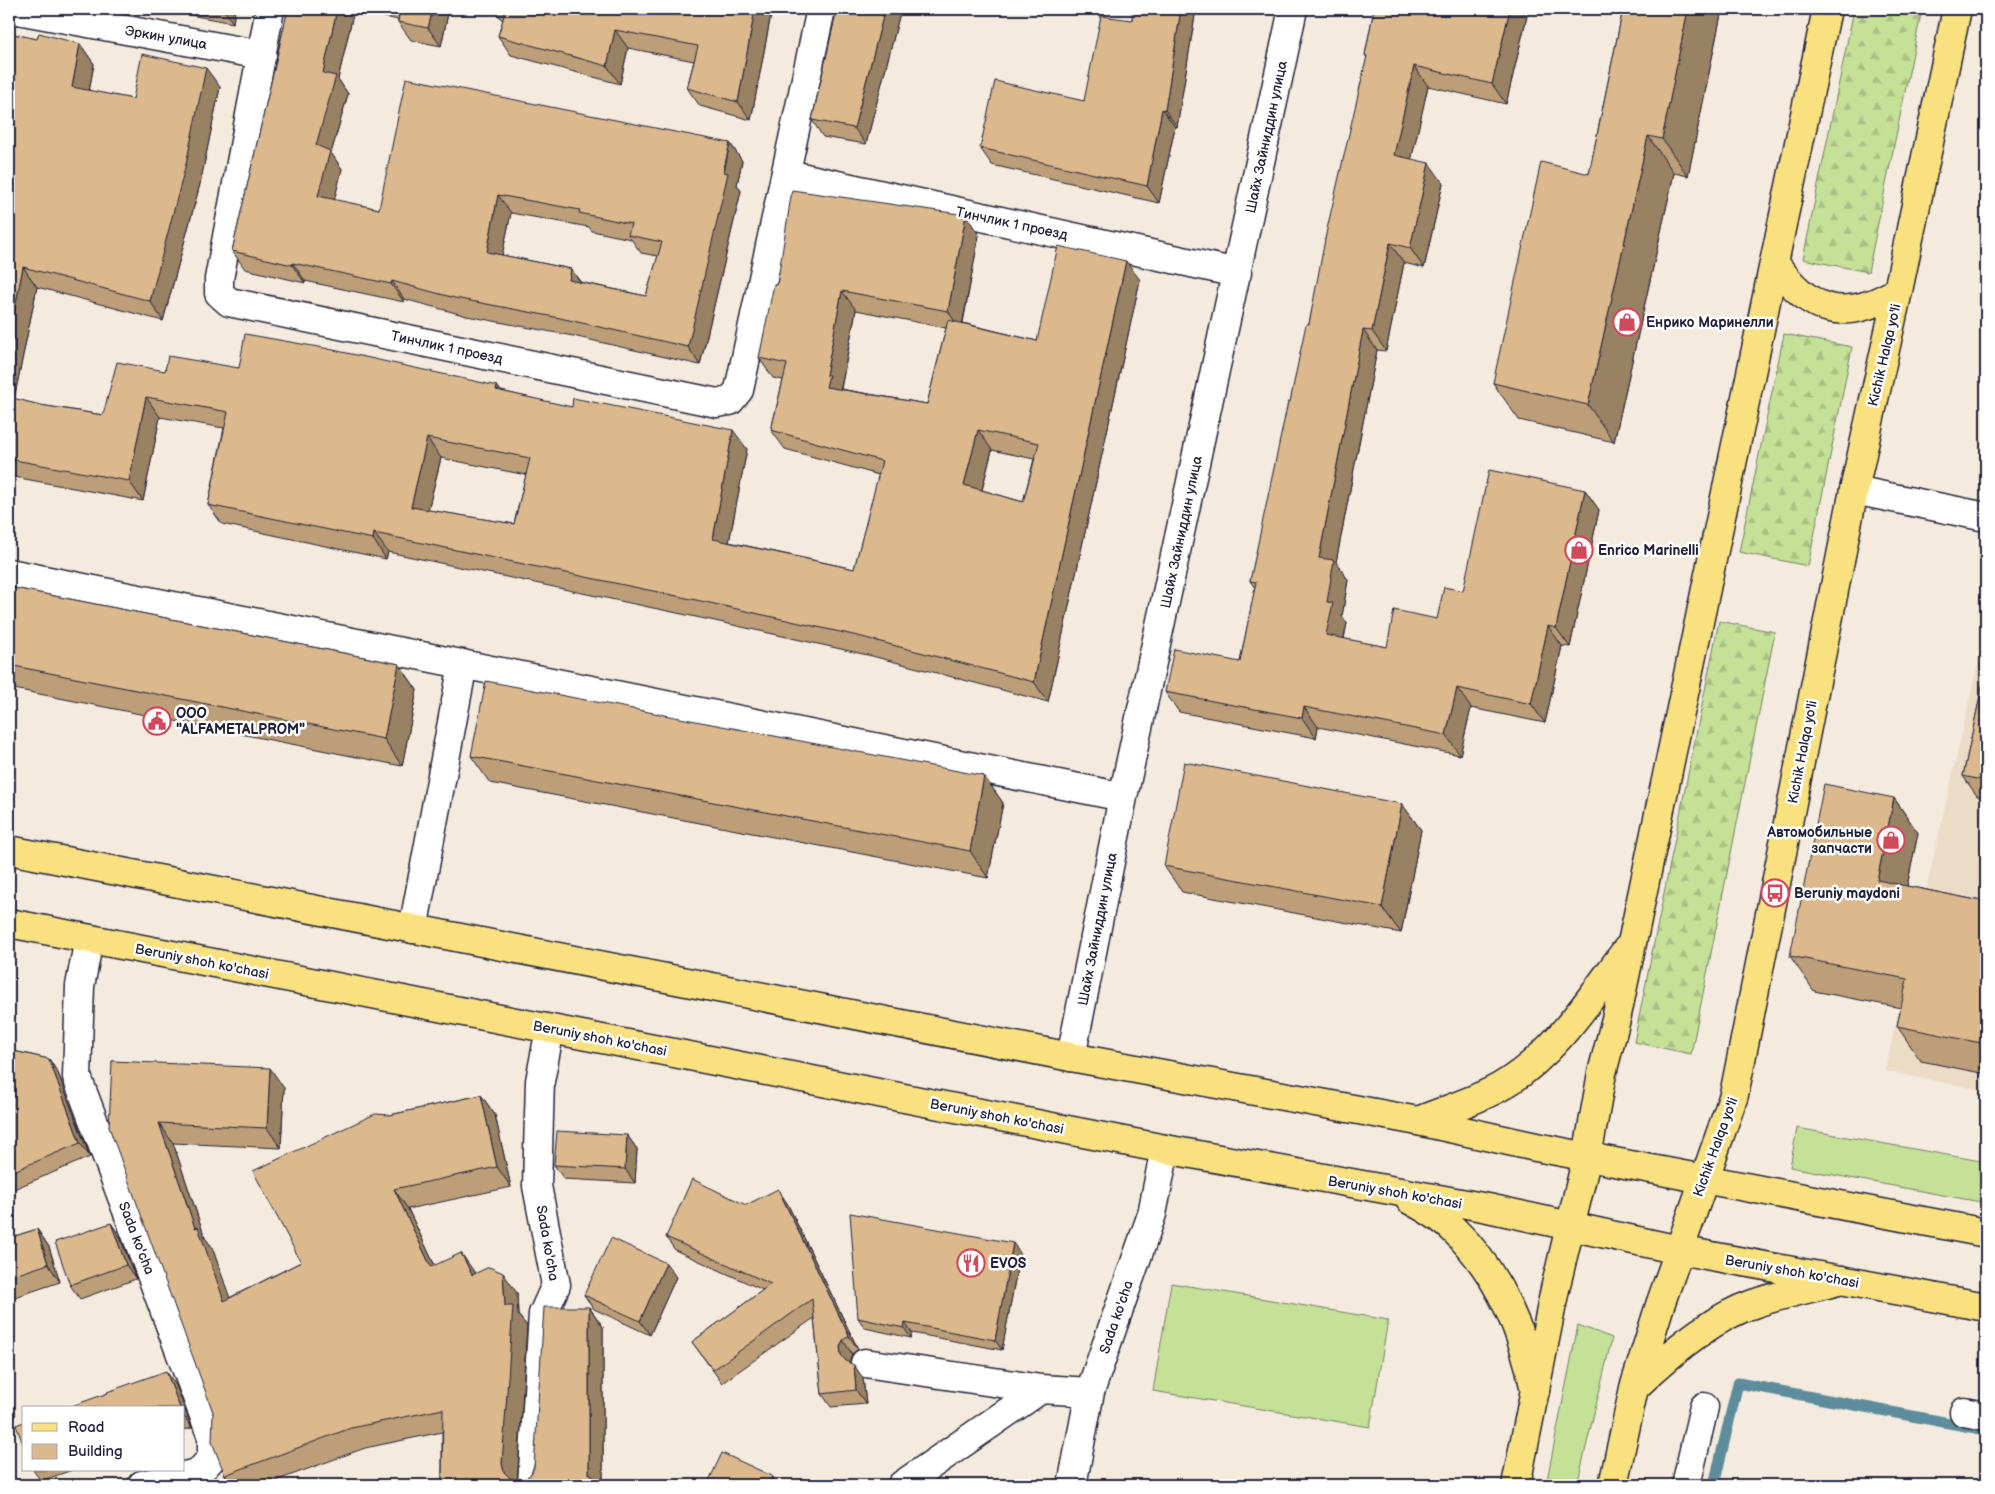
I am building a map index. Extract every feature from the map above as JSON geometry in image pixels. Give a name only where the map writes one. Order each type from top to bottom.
[{"type":"main road","points":[[1516,1485],[1556,1288],[1587,1157],[1602,1073],[1631,944],[1828,9]]},
{"type":"main road","name":"Kichik Halqa yo'li","points":[[1613,1485],[1634,1388],[1679,1250],[1734,1095],[1854,490],[1957,9]]},
{"type":"main road","points":[[1774,262],[1798,292],[1830,309],[1849,310],[1867,306],[1898,291]]},
{"type":"main road","points":[[9,850],[1071,1057],[1418,1121],[1587,1157],[1986,1233]]},
{"type":"main road","name":"Beruniy shoh ko'chasi","points":[[9,923],[1165,1150],[1488,1208],[1679,1250],[1986,1307]]},
{"type":"main road","points":[[1418,1121],[1500,1087],[1528,1066],[1564,1032],[1631,944]]},
{"type":"main road","points":[[1398,1193],[1428,1210],[1454,1229],[1475,1254],[1495,1284],[1521,1334],[1530,1362],[1535,1393]]},
{"type":"main road","points":[[1634,1388],[1673,1351],[1694,1336],[1751,1304],[1842,1280]]},
{"type":"street","name":"Эркин улица","points":[[12,9],[262,54]]},
{"type":"street","name":"Тинчлик 1 проезд","points":[[270,9],[220,279],[219,293],[229,302],[717,403],[730,401],[739,390],[821,9]]},
{"type":"street","name":"Шайх Зайниддин улица","points":[[1071,1057],[1123,796],[1294,9]]},
{"type":"street","name":"Тинчлик 1 проезд","points":[[787,174],[1237,273]]},
{"type":"street","points":[[1854,490],[1986,517]]},
{"type":"street","points":[[9,573],[1123,796]]},
{"type":"street","points":[[414,929],[464,664]]},
{"type":"street","name":"Sada ko'cha","points":[[89,938],[80,986],[77,1077],[212,1437],[212,1458],[198,1473],[142,1485]]},
{"type":"street","name":"Sada ko'cha","points":[[532,1485],[543,1314],[556,1285],[537,1186],[540,1081],[550,1029]]},
{"type":"street","name":"Sada ko'cha","points":[[1072,1485],[1090,1392],[1152,1214],[1165,1150]]},
{"type":"street","points":[[865,1363],[1041,1389],[1090,1392]]},
{"type":"street","points":[[902,1485],[1041,1389]]},
{"type":"street","points":[[1686,1485],[1704,1407]]},
{"type":"shaded area","points":[[1986,627],[1986,1091],[1885,1071]]},
{"type":"green space","points":[[1854,9],[1922,9],[1868,272],[1803,259]]},
{"type":"green space","points":[[1784,334],[1852,347],[1808,566],[1739,552]]},
{"type":"green space","points":[[1719,621],[1775,632],[1691,1054],[1634,1042]]},
{"type":"green space","points":[[1797,1128],[1986,1162],[1986,1203],[1790,1167]]},
{"type":"green space","points":[[1171,1283],[1388,1320],[1370,1427],[1153,1391]]},
{"type":"green space","points":[[1578,1325],[1612,1338],[1577,1485],[1546,1485]]},
{"type":"building","points":[[288,9],[337,9],[323,73],[336,76],[316,145],[330,151],[318,196],[379,209],[406,78],[730,143],[723,172],[728,173],[688,347],[560,318],[455,298],[392,281],[391,284],[293,263],[292,265],[232,251]],"holes":[[[498,195],[580,210],[579,213],[631,224],[628,235],[662,242],[646,296],[569,280],[571,269],[487,252]]]},
{"type":"building","points":[[400,9],[433,9],[428,28],[398,22]]},
{"type":"building","points":[[506,9],[755,9],[738,102],[687,88],[698,46],[615,30],[607,66],[498,36]]},
{"type":"building","points":[[837,9],[885,9],[854,128],[812,120]]},
{"type":"building","points":[[1133,9],[1181,9],[1165,110],[1162,109],[1147,186],[980,148],[995,81],[1084,101],[1101,16],[1132,20]]},
{"type":"building","points":[[1374,9],[1510,9],[1492,84],[1414,66],[1394,155],[1429,163],[1410,248],[1390,243],[1372,331],[1363,330],[1319,558],[1334,560],[1327,602],[1333,603],[1326,635],[1387,647],[1394,610],[1437,619],[1444,587],[1463,591],[1489,470],[1585,490],[1556,628],[1548,626],[1531,704],[1457,688],[1446,735],[1304,707],[1302,718],[1165,692],[1174,649],[1240,662],[1256,582],[1250,581],[1288,402],[1290,402],[1306,324],[1309,324],[1327,229],[1367,56],[1365,55]]},
{"type":"building","points":[[1623,9],[1688,9],[1662,139],[1648,136],[1588,405],[1493,383],[1541,162],[1589,174]]},
{"type":"building","points":[[9,33],[37,39],[39,33],[80,44],[72,87],[133,99],[142,54],[206,68],[186,164],[150,301],[23,267],[9,338]]},
{"type":"building","points":[[792,190],[966,215],[948,311],[842,291],[826,375],[829,375],[826,387],[927,404],[948,320],[1037,341],[1058,246],[1126,261],[1034,682],[858,636],[701,601],[374,533],[373,539],[208,505],[228,412],[146,397],[129,481],[9,459],[9,397],[40,405],[103,415],[117,362],[165,371],[168,356],[239,368],[245,334],[324,348],[497,386],[496,390],[572,407],[573,398],[733,430],[713,539],[854,569],[882,461],[771,430],[787,364],[759,358],[774,284],[777,285]],"holes":[[[978,430],[1039,443],[1023,502],[964,485]],[[427,438],[530,458],[514,524],[411,507]]]},
{"type":"building","points":[[9,587],[399,664],[384,739],[9,665]]},
{"type":"building","points":[[1986,668],[1986,781],[1963,776]]},
{"type":"building","points":[[486,681],[984,776],[970,851],[471,756]]},
{"type":"building","points":[[1184,762],[1402,804],[1382,907],[1164,866]]},
{"type":"building","points":[[1824,784],[1894,798],[1877,880],[1986,902],[1986,1044],[1897,1026],[1907,979],[1790,956]]},
{"type":"building","points":[[9,1050],[49,1059],[80,1143],[9,1173]]},
{"type":"building","points":[[112,1061],[270,1068],[267,1128],[159,1123],[195,1228],[198,1227],[224,1301],[301,1262],[253,1171],[375,1114],[390,1115],[481,1095],[497,1167],[394,1189],[431,1267],[461,1253],[472,1275],[489,1267],[503,1273],[505,1306],[513,1306],[502,1464],[504,1472],[510,1478],[518,1481],[525,1479],[531,1474],[534,1467],[544,1307],[589,1307],[589,1474],[592,1474],[592,1485],[442,1485],[443,1409],[351,1428],[225,1475],[212,1442],[213,1412],[109,1127]]},
{"type":"building","points":[[557,1131],[627,1135],[625,1169],[554,1165]]},
{"type":"building","points":[[692,1179],[746,1205],[778,1189],[849,1336],[843,1340],[840,1347],[841,1355],[846,1361],[854,1365],[856,1390],[822,1394],[812,1299],[713,1370],[692,1342],[771,1284],[666,1237]]},
{"type":"building","points":[[850,1213],[1013,1243],[995,1340],[905,1323],[904,1328],[858,1318]]},
{"type":"building","points":[[111,1223],[126,1265],[70,1285],[55,1242]]},
{"type":"building","points":[[37,1229],[48,1264],[9,1277],[9,1238]]},
{"type":"building","points":[[611,1238],[666,1263],[640,1321],[584,1295]]},
{"type":"building","points":[[166,1371],[179,1406],[72,1406]]},
{"type":"building","points":[[22,1423],[22,1442],[16,1425]]},
{"type":"building","points":[[722,1453],[772,1476],[768,1485],[707,1485]]},
{"type":"waterway","points":[[1714,1485],[1738,1383],[1986,1430]]},
{"type":"place","name":"Енрико Маринелли","points":[[1627,322]]},
{"type":"place","name":"Enrico Marinelli","points":[[1579,550]]},
{"type":"place","name":"OOO \"ALFAMETALPROM\"","points":[[157,721]]},
{"type":"place","name":"Автомобильные запчасти","points":[[1891,840]]},
{"type":"place","name":"Beruniy maydoni","points":[[1775,893]]},
{"type":"place","name":"EVOS","points":[[971,1263]]}]
